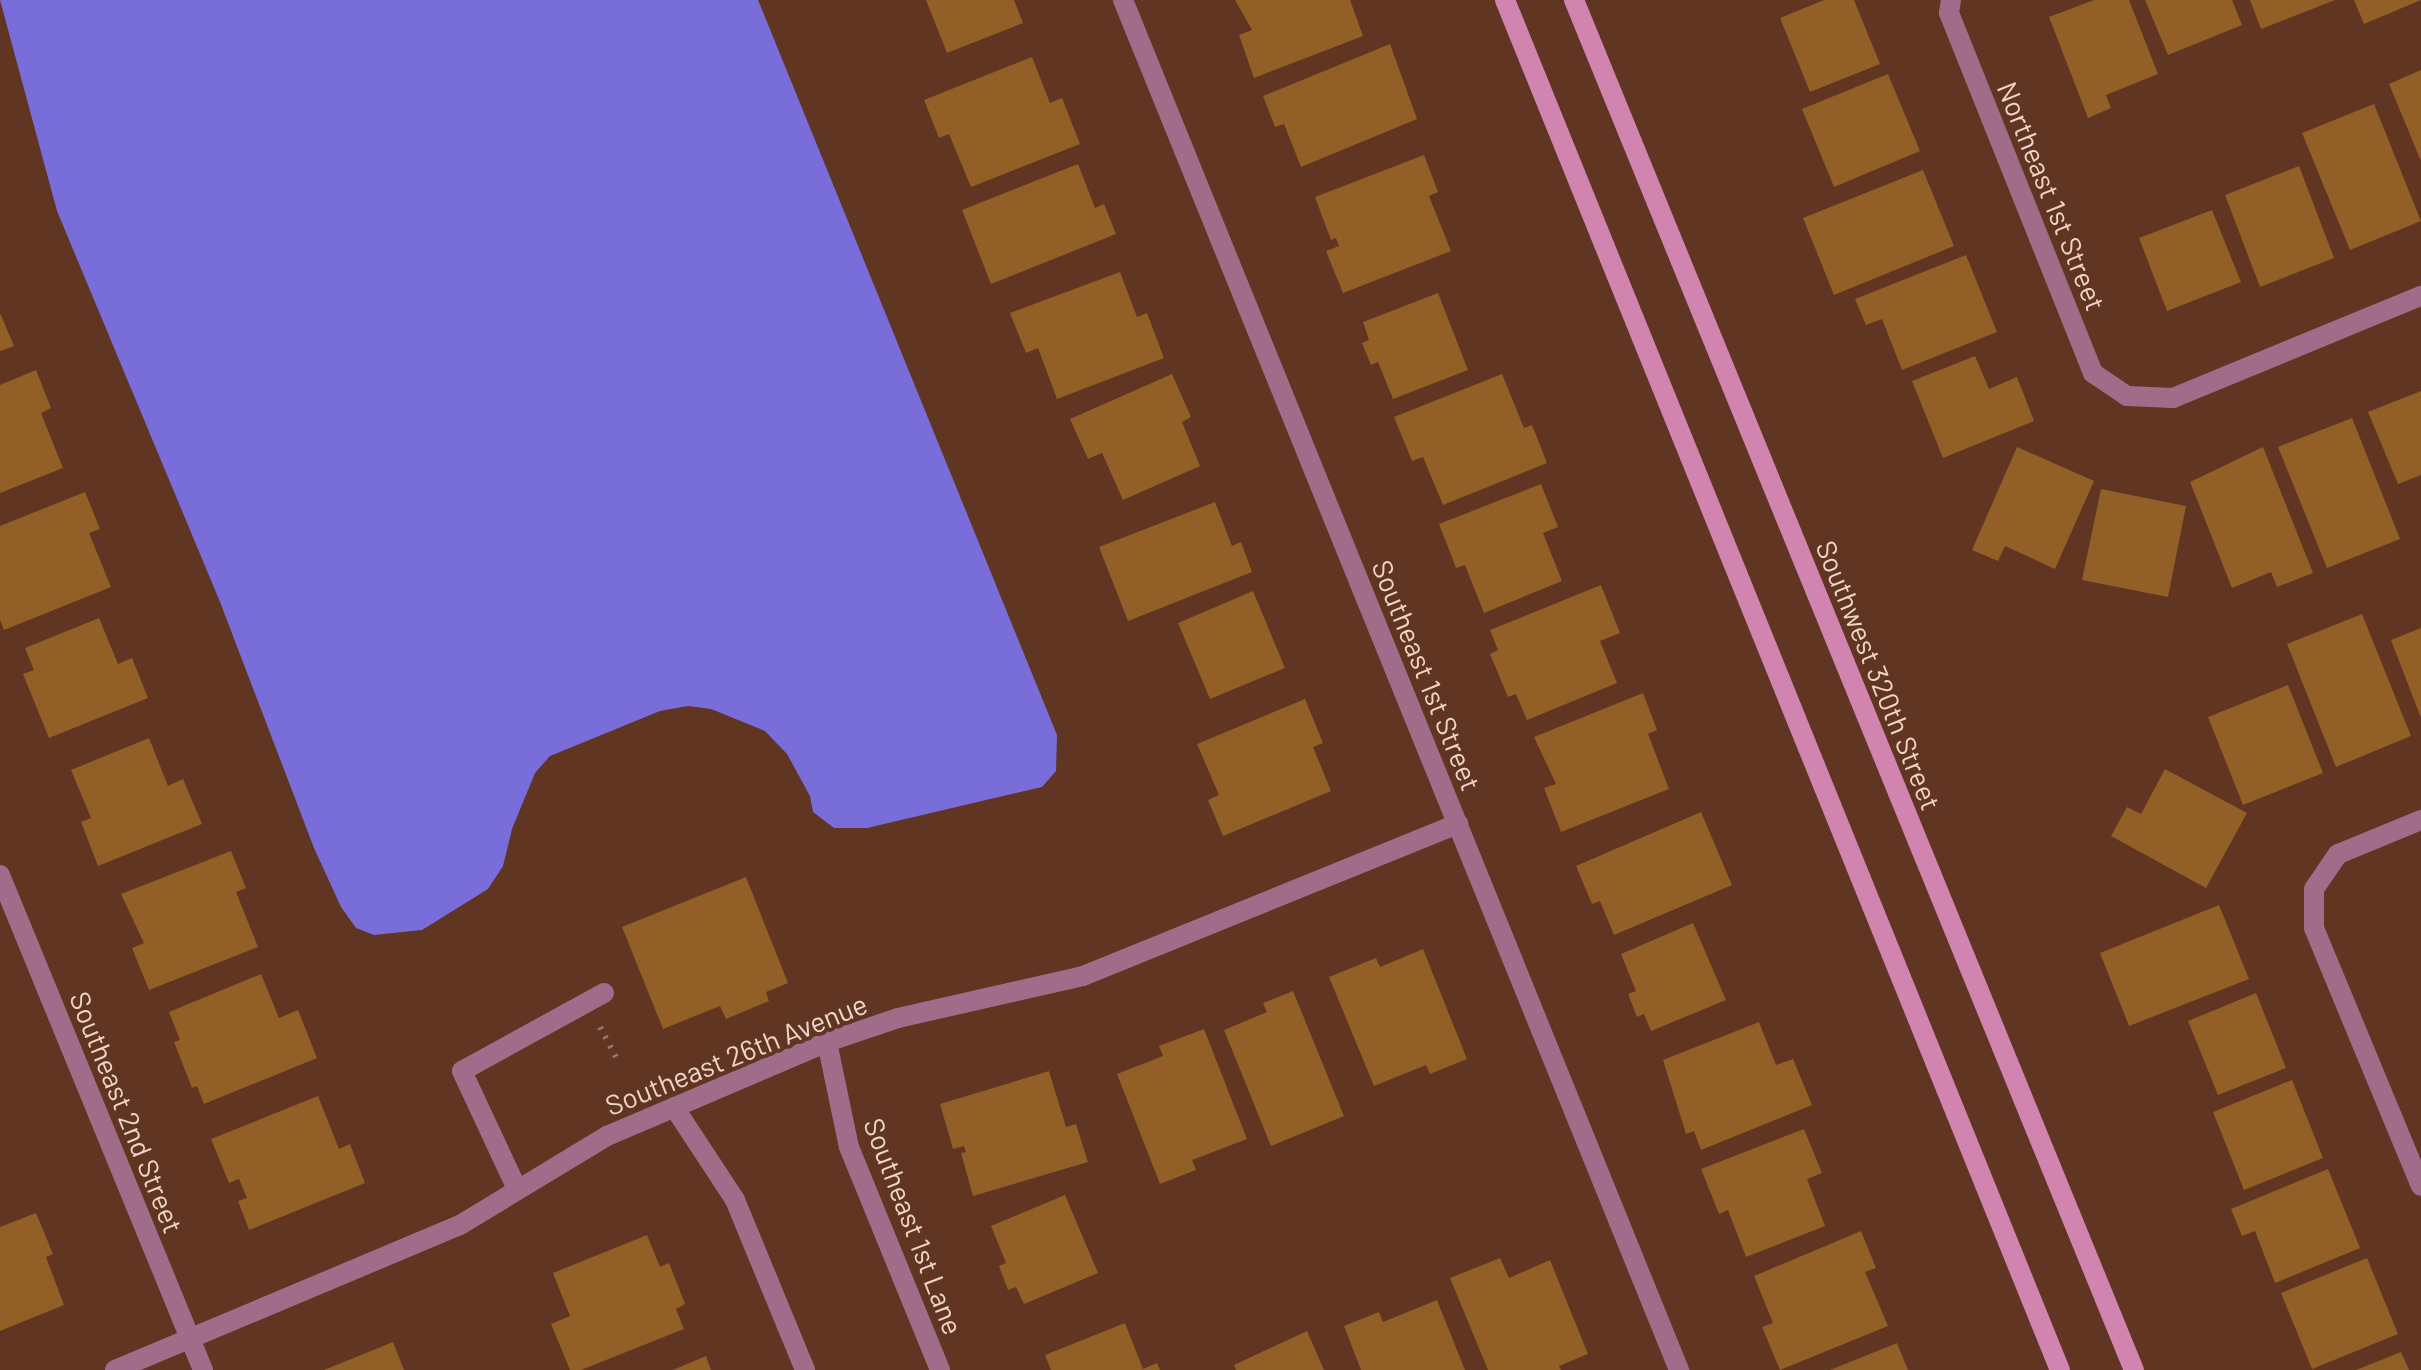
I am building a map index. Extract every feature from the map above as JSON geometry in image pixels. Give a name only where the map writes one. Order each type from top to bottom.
[{"type":"street","name":"Southeast 1st Street","points":[[1124,0],[1679,1370]]},
{"type":"street","points":[[1504,0],[2060,1370]]},
{"type":"street","name":"Southwest 320th Street","points":[[1574,0],[2134,1370]]},
{"type":"street","name":"Northeast 1st Street","points":[[1951,0],[1949,13],[2093,373],[2128,396],[2173,398],[2421,296]]},
{"type":"street","points":[[2421,820],[2338,854],[2314,889],[2314,928],[2421,1186]]},
{"type":"street","name":"Southeast 26th Avenue","points":[[115,1370],[460,1225],[607,1136],[827,1042],[898,1018],[1083,976],[1458,824]]},
{"type":"street","name":"Southeast 2nd Street","points":[[0,876],[203,1370]]},
{"type":"street","points":[[517,1188],[462,1071],[604,993]]},
{"type":"street","name":"Southeast 1st Lane","points":[[827,1042],[849,1148],[940,1370]]},
{"type":"street","points":[[674,1107],[735,1200],[805,1370]]},
{"type":"shaded area","points":[[0,0],[758,0],[1057,735],[1056,771],[1042,787],[867,828],[834,828],[813,812],[810,796],[787,754],[765,731],[711,709],[688,706],[660,711],[550,756],[535,773],[512,829],[503,866],[488,889],[422,930],[374,935],[356,928],[341,907],[314,848],[220,602],[57,211]]},
{"type":"building","points":[[926,0],[1014,0],[1023,23],[947,53]]},
{"type":"building","points":[[1235,0],[1350,0],[1363,36],[1254,78],[1239,35],[1252,30]]},
{"type":"building","points":[[1824,0],[1854,0],[1880,64],[1810,92],[1780,18]]},
{"type":"building","points":[[2094,0],[2129,0],[2158,74],[2106,95],[2111,108],[2088,118],[2049,17]]},
{"type":"building","points":[[2145,0],[2232,0],[2242,25],[2168,55]]},
{"type":"building","points":[[2250,0],[2335,0],[2261,29]]},
{"type":"building","points":[[2354,0],[2421,0],[2364,24]]},
{"type":"building","points":[[1390,44],[1417,119],[1301,167],[1284,124],[1275,127],[1263,96]]},
{"type":"building","points":[[1032,57],[1050,103],[1062,98],[1080,144],[971,187],[949,134],[939,138],[924,100]]},
{"type":"building","points":[[2421,70],[2421,161],[2389,84]]},
{"type":"building","points":[[1888,74],[1920,151],[1834,187],[1802,109]]},
{"type":"building","points":[[2374,104],[2421,221],[2350,250],[2302,133]]},
{"type":"building","points":[[1424,155],[1438,192],[1429,196],[1451,251],[1343,293],[1326,251],[1339,246],[1336,238],[1331,240],[1315,197]]},
{"type":"building","points":[[1078,164],[1095,208],[1104,204],[1116,234],[991,284],[962,210]]},
{"type":"building","points":[[2299,166],[2334,258],[2260,287],[2225,195]]},
{"type":"building","points":[[1923,170],[1954,246],[1834,295],[1803,218]]},
{"type":"building","points":[[2212,210],[2241,282],[2167,311],[2139,238]]},
{"type":"building","points":[[1966,255],[1997,332],[1902,370],[1882,319],[1866,325],[1855,299]]},
{"type":"building","points":[[1120,272],[1137,317],[1147,313],[1164,358],[1057,399],[1038,348],[1026,353],[1010,313]]},
{"type":"building","points":[[1438,293],[1468,370],[1393,399],[1378,362],[1371,365],[1362,343],[1369,340],[1363,322]]},
{"type":"building","points":[[0,313],[14,346],[0,351]]},
{"type":"building","points":[[1975,356],[1989,389],[2017,377],[2034,421],[1943,458],[1912,381]]},
{"type":"building","points":[[36,370],[51,408],[41,413],[63,468],[0,493],[0,385]]},
{"type":"building","points":[[1172,374],[1191,417],[1182,422],[1200,466],[1123,500],[1102,453],[1088,459],[1070,419]]},
{"type":"building","points":[[1502,374],[1524,428],[1532,425],[1547,463],[1443,505],[1423,457],[1412,461],[1394,417]]},
{"type":"building","points":[[2421,391],[2421,475],[2398,484],[2368,412]]},
{"type":"building","points":[[2352,418],[2400,539],[2327,568],[2278,447]]},
{"type":"building","points":[[2017,447],[2094,481],[2055,569],[2005,546],[1998,561],[1972,550]]},
{"type":"building","points":[[2263,447],[2313,573],[2277,587],[2271,572],[2232,588],[2190,482]]},
{"type":"building","points":[[1541,484],[1558,527],[1543,533],[1562,581],[1484,613],[1465,565],[1456,568],[1439,524]]},
{"type":"building","points":[[2101,489],[2186,506],[2168,597],[2082,580]]},
{"type":"building","points":[[85,492],[100,529],[89,533],[111,587],[4,630],[0,620],[0,526]]},
{"type":"building","points":[[1215,502],[1232,546],[1241,542],[1252,572],[1128,621],[1099,547]]},
{"type":"building","points":[[1601,585],[1620,633],[1600,641],[1617,683],[1527,720],[1516,694],[1508,697],[1490,654],[1498,650],[1490,630]]},
{"type":"building","points":[[1253,591],[1285,668],[1210,699],[1178,623]]},
{"type":"building","points":[[2362,614],[2411,736],[2336,767],[2287,644]]},
{"type":"building","points":[[99,618],[118,664],[132,658],[148,698],[49,738],[23,674],[34,670],[25,648]]},
{"type":"building","points":[[2421,628],[2421,718],[2391,640]]},
{"type":"building","points":[[2288,685],[2323,773],[2243,805],[2208,717]]},
{"type":"building","points":[[1643,693],[1657,730],[1648,734],[1669,789],[1561,832],[1544,788],[1556,784],[1534,737]]},
{"type":"building","points":[[1305,699],[1323,743],[1313,747],[1331,791],[1223,836],[1208,800],[1219,795],[1197,744]]},
{"type":"building","points":[[149,738],[168,786],[183,779],[202,824],[98,866],[81,822],[91,818],[71,770]]},
{"type":"building","points":[[2165,769],[2247,813],[2206,888],[2111,836],[2127,807],[2141,814]]},
{"type":"building","points":[[1701,812],[1732,885],[1614,935],[1600,901],[1592,904],[1576,866]]},
{"type":"building","points":[[231,851],[246,888],[236,892],[258,947],[149,990],[132,948],[144,943],[121,894]]},
{"type":"building","points":[[746,877],[788,983],[766,992],[769,1001],[726,1019],[720,1006],[663,1029],[622,927]]},
{"type":"building","points":[[2219,905],[2249,979],[2129,1026],[2100,953]]},
{"type":"building","points":[[1693,923],[1726,1000],[1651,1031],[1644,1014],[1637,1017],[1628,994],[1636,991],[1621,954]]},
{"type":"building","points":[[1423,949],[1467,1059],[1430,1074],[1426,1065],[1374,1086],[1329,977],[1376,958],[1380,967]]},
{"type":"building","points":[[261,974],[279,1018],[298,1010],[317,1058],[204,1104],[197,1086],[192,1088],[174,1042],[180,1040],[169,1012]]},
{"type":"building","points":[[1293,991],[1344,1116],[1271,1146],[1224,1030],[1267,1012],[1263,1003]]},
{"type":"building","points":[[2256,993],[2286,1068],[2218,1095],[2188,1021]]},
{"type":"building","points":[[1759,1022],[1776,1065],[1793,1059],[1812,1105],[1701,1150],[1694,1131],[1686,1134],[1663,1060]]},
{"type":"building","points":[[1204,1029],[1247,1139],[1192,1160],[1196,1170],[1160,1184],[1117,1074],[1163,1056],[1159,1046]]},
{"type":"building","points":[[1049,1071],[1066,1127],[1076,1124],[1088,1162],[973,1196],[961,1153],[966,1152],[964,1146],[953,1149],[940,1104]]},
{"type":"building","points":[[2292,1080],[2323,1158],[2244,1190],[2213,1112]]},
{"type":"building","points":[[318,1096],[339,1149],[350,1144],[365,1183],[249,1230],[238,1201],[247,1198],[239,1179],[229,1183],[211,1139]]},
{"type":"building","points":[[1804,1129],[1822,1173],[1807,1179],[1825,1226],[1746,1257],[1728,1210],[1719,1214],[1701,1169]]},
{"type":"building","points":[[2328,1169],[2360,1248],[2275,1283],[2255,1231],[2242,1236],[2231,1209]]},
{"type":"building","points":[[1065,1195],[1098,1273],[1024,1304],[1016,1287],[1008,1290],[999,1266],[1006,1263],[991,1226]]},
{"type":"building","points":[[36,1213],[53,1254],[46,1257],[64,1305],[0,1331],[0,1227]]},
{"type":"building","points":[[1861,1231],[1876,1268],[1865,1272],[1888,1326],[1780,1370],[1762,1327],[1773,1323],[1754,1276]]},
{"type":"building","points":[[647,1235],[660,1267],[669,1263],[685,1304],[676,1309],[684,1329],[581,1370],[570,1370],[551,1324],[570,1316],[553,1273]]},
{"type":"building","points":[[1500,1258],[1509,1278],[1550,1260],[1588,1354],[1559,1366],[1561,1370],[1488,1370],[1450,1278]]},
{"type":"building","points":[[2367,1258],[2398,1334],[2312,1369],[2281,1293]]},
{"type":"building","points":[[1437,1300],[1465,1370],[1361,1370],[1344,1326],[1379,1312],[1383,1322]]},
{"type":"building","points":[[1125,1323],[1143,1369],[1157,1363],[1160,1370],[1051,1370],[1045,1355]]},
{"type":"building","points":[[1307,1331],[1324,1370],[1236,1370],[1234,1365]]},
{"type":"building","points":[[393,1342],[404,1370],[324,1370]]},
{"type":"building","points":[[1897,1343],[1908,1370],[1830,1370]]},
{"type":"building","points":[[2401,1352],[2409,1370],[2356,1370]]},
{"type":"building","points":[[706,1356],[711,1370],[673,1370]]}]
